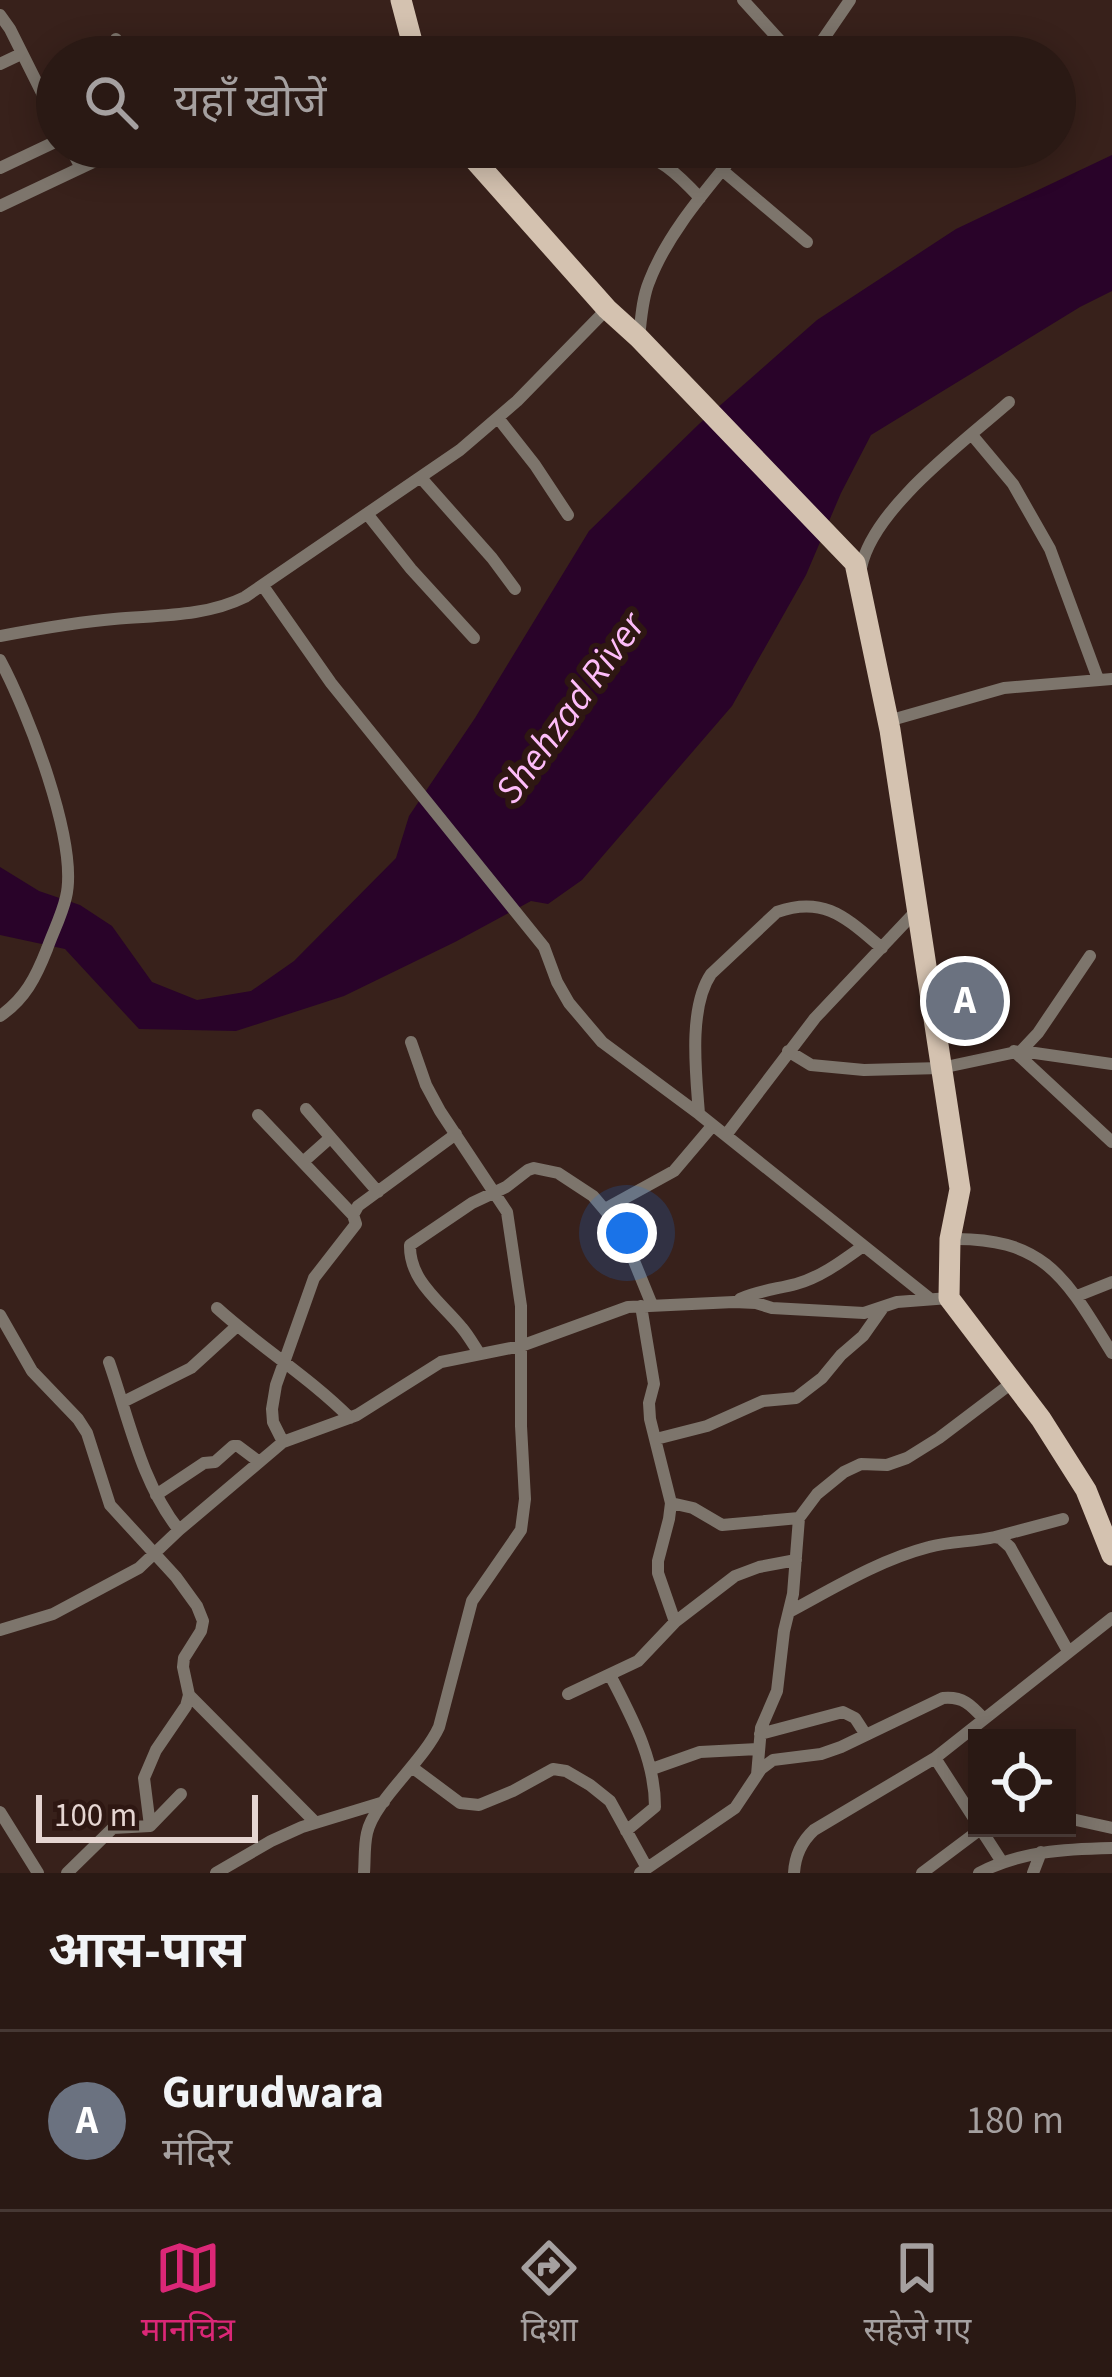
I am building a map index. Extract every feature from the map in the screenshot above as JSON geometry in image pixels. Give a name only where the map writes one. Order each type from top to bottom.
[{"type":"main road","points":[[401,0],[410,36]]},
{"type":"main road","points":[[482,168],[856,571],[888,722],[960,1189],[939,1298],[1041,1419],[1086,1490],[1112,1555]]},
{"type":"street","points":[[825,36],[850,0]]},
{"type":"street","points":[[747,2],[777,36]]},
{"type":"street","points":[[0,15],[36,83]]},
{"type":"street","points":[[0,64],[21,54]]},
{"type":"street","points":[[0,168],[36,151]]},
{"type":"street","points":[[0,206],[81,168]]},
{"type":"street","points":[[671,168],[700,198]]},
{"type":"street","points":[[639,338],[649,281],[722,170],[807,242]]},
{"type":"street","points":[[0,636],[227,606],[422,479],[498,418],[608,309]]},
{"type":"street","points":[[856,571],[873,534],[916,484],[1010,402]]},
{"type":"street","points":[[498,418],[568,515]]},
{"type":"street","points":[[888,722],[1004,688],[1105,679],[1051,549],[1013,484],[972,435]]},
{"type":"street","points":[[422,479],[515,590]]},
{"type":"street","points":[[368,515],[474,638]]},
{"type":"street","points":[[263,586],[310,656],[544,946],[556,982],[586,1026],[863,1246],[939,1298]]},
{"type":"street","points":[[0,660],[33,733],[67,862],[67,895],[43,960],[31,986],[0,1016]]},
{"type":"street","points":[[699,1114],[695,1069],[703,986],[777,912],[820,906],[839,912],[882,948]]},
{"type":"street","points":[[726,1135],[814,1018],[916,911]]},
{"type":"street","points":[[1018,1051],[1038,1033],[1090,956]]},
{"type":"street","points":[[364,1873],[368,1829],[432,1743],[472,1600],[521,1530],[525,1499],[520,1306],[509,1221],[425,1085],[412,1042]]},
{"type":"street","points":[[788,1051],[822,1068],[863,1070],[941,1068],[1018,1051],[1112,1064]]},
{"type":"street","points":[[1018,1051],[1112,1142]]},
{"type":"street","points":[[306,1109],[378,1192]]},
{"type":"street","points":[[258,1115],[353,1215],[356,1224],[314,1278],[276,1385],[273,1422],[283,1442]]},
{"type":"street","points":[[605,1209],[674,1171],[713,1125]]},
{"type":"street","points":[[353,1215],[358,1206],[456,1134]]},
{"type":"street","points":[[303,1162],[330,1138]]},
{"type":"street","points":[[478,1353],[464,1329],[415,1272],[410,1245],[528,1170],[570,1178],[621,1228],[646,1306],[654,1384],[649,1403],[671,1503],[658,1574],[675,1622]]},
{"type":"street","points":[[950,1239],[979,1238],[1023,1249],[1059,1274],[1112,1353]]},
{"type":"street","points":[[734,1302],[800,1283],[863,1246]]},
{"type":"street","points":[[1077,1296],[1112,1282]]},
{"type":"street","points":[[0,1630],[53,1614],[139,1568],[283,1442],[350,1418],[441,1362],[521,1346],[628,1307],[734,1302],[864,1312],[897,1302],[939,1298]]},
{"type":"street","points":[[217,1308],[284,1364],[310,1379],[350,1418]]},
{"type":"street","points":[[656,1438],[707,1426],[763,1401],[796,1399],[863,1336],[882,1309]]},
{"type":"street","points":[[0,1315],[4,1336],[86,1432],[110,1505],[176,1577],[203,1621],[184,1658],[186,1706],[156,1750],[144,1778],[150,1826]]},
{"type":"street","points":[[123,1402],[190,1368],[237,1326]]},
{"type":"street","points":[[109,1362],[156,1495],[179,1530]]},
{"type":"street","points":[[757,1775],[760,1734],[777,1691],[799,1518],[817,1494],[844,1472],[861,1464],[887,1465],[907,1458],[1013,1382]]},
{"type":"street","points":[[156,1495],[204,1463],[215,1462],[233,1446],[258,1462]]},
{"type":"street","points":[[671,1503],[693,1508],[722,1525],[799,1518]]},
{"type":"street","points":[[789,1612],[911,1552],[1063,1519]]},
{"type":"street","points":[[995,1537],[1010,1547],[1069,1651]]},
{"type":"street","points":[[568,1694],[638,1661],[675,1622],[735,1576],[796,1560]]},
{"type":"street","points":[[794,1873],[794,1861],[814,1830],[935,1758],[1112,1618]]},
{"type":"street","points":[[610,1675],[652,1769],[655,1807],[626,1831]]},
{"type":"street","points":[[189,1695],[315,1822]]},
{"type":"street","points":[[412,1768],[469,1806],[492,1801],[553,1769],[566,1772],[610,1801],[649,1870],[735,1808],[773,1760],[820,1754],[943,1698],[956,1696],[984,1719]]},
{"type":"street","points":[[760,1734],[843,1712],[855,1718],[866,1735]]},
{"type":"street","points":[[652,1769],[700,1752],[758,1749]]},
{"type":"street","points":[[935,1758],[968,1809]]},
{"type":"street","points":[[68,1873],[113,1828],[150,1826],[181,1795]]},
{"type":"street","points":[[217,1873],[315,1822],[385,1802]]},
{"type":"street","points":[[0,1812],[38,1873]]},
{"type":"street","points":[[1076,1820],[1112,1828]]},
{"type":"street","points":[[922,1873],[968,1837]]},
{"type":"street","points":[[986,1837],[1002,1862]]},
{"type":"street","points":[[979,1873],[1041,1852],[1112,1848]]},
{"type":"street","points":[[1033,1873],[1041,1852]]},
{"type":"water","name":"Shehzad River","points":[[1112,155],[1112,291],[871,435],[806,575],[732,706],[582,880],[548,904],[531,901],[344,996],[236,1031],[139,1029],[65,949],[0,935],[0,867],[39,891],[80,905],[112,926],[152,982],[197,1000],[251,991],[294,961],[396,858],[409,816],[589,531],[699,424],[817,320],[956,229]]},
{"type":"place","name":"Gurudwara","points":[[965,1001]]}]
